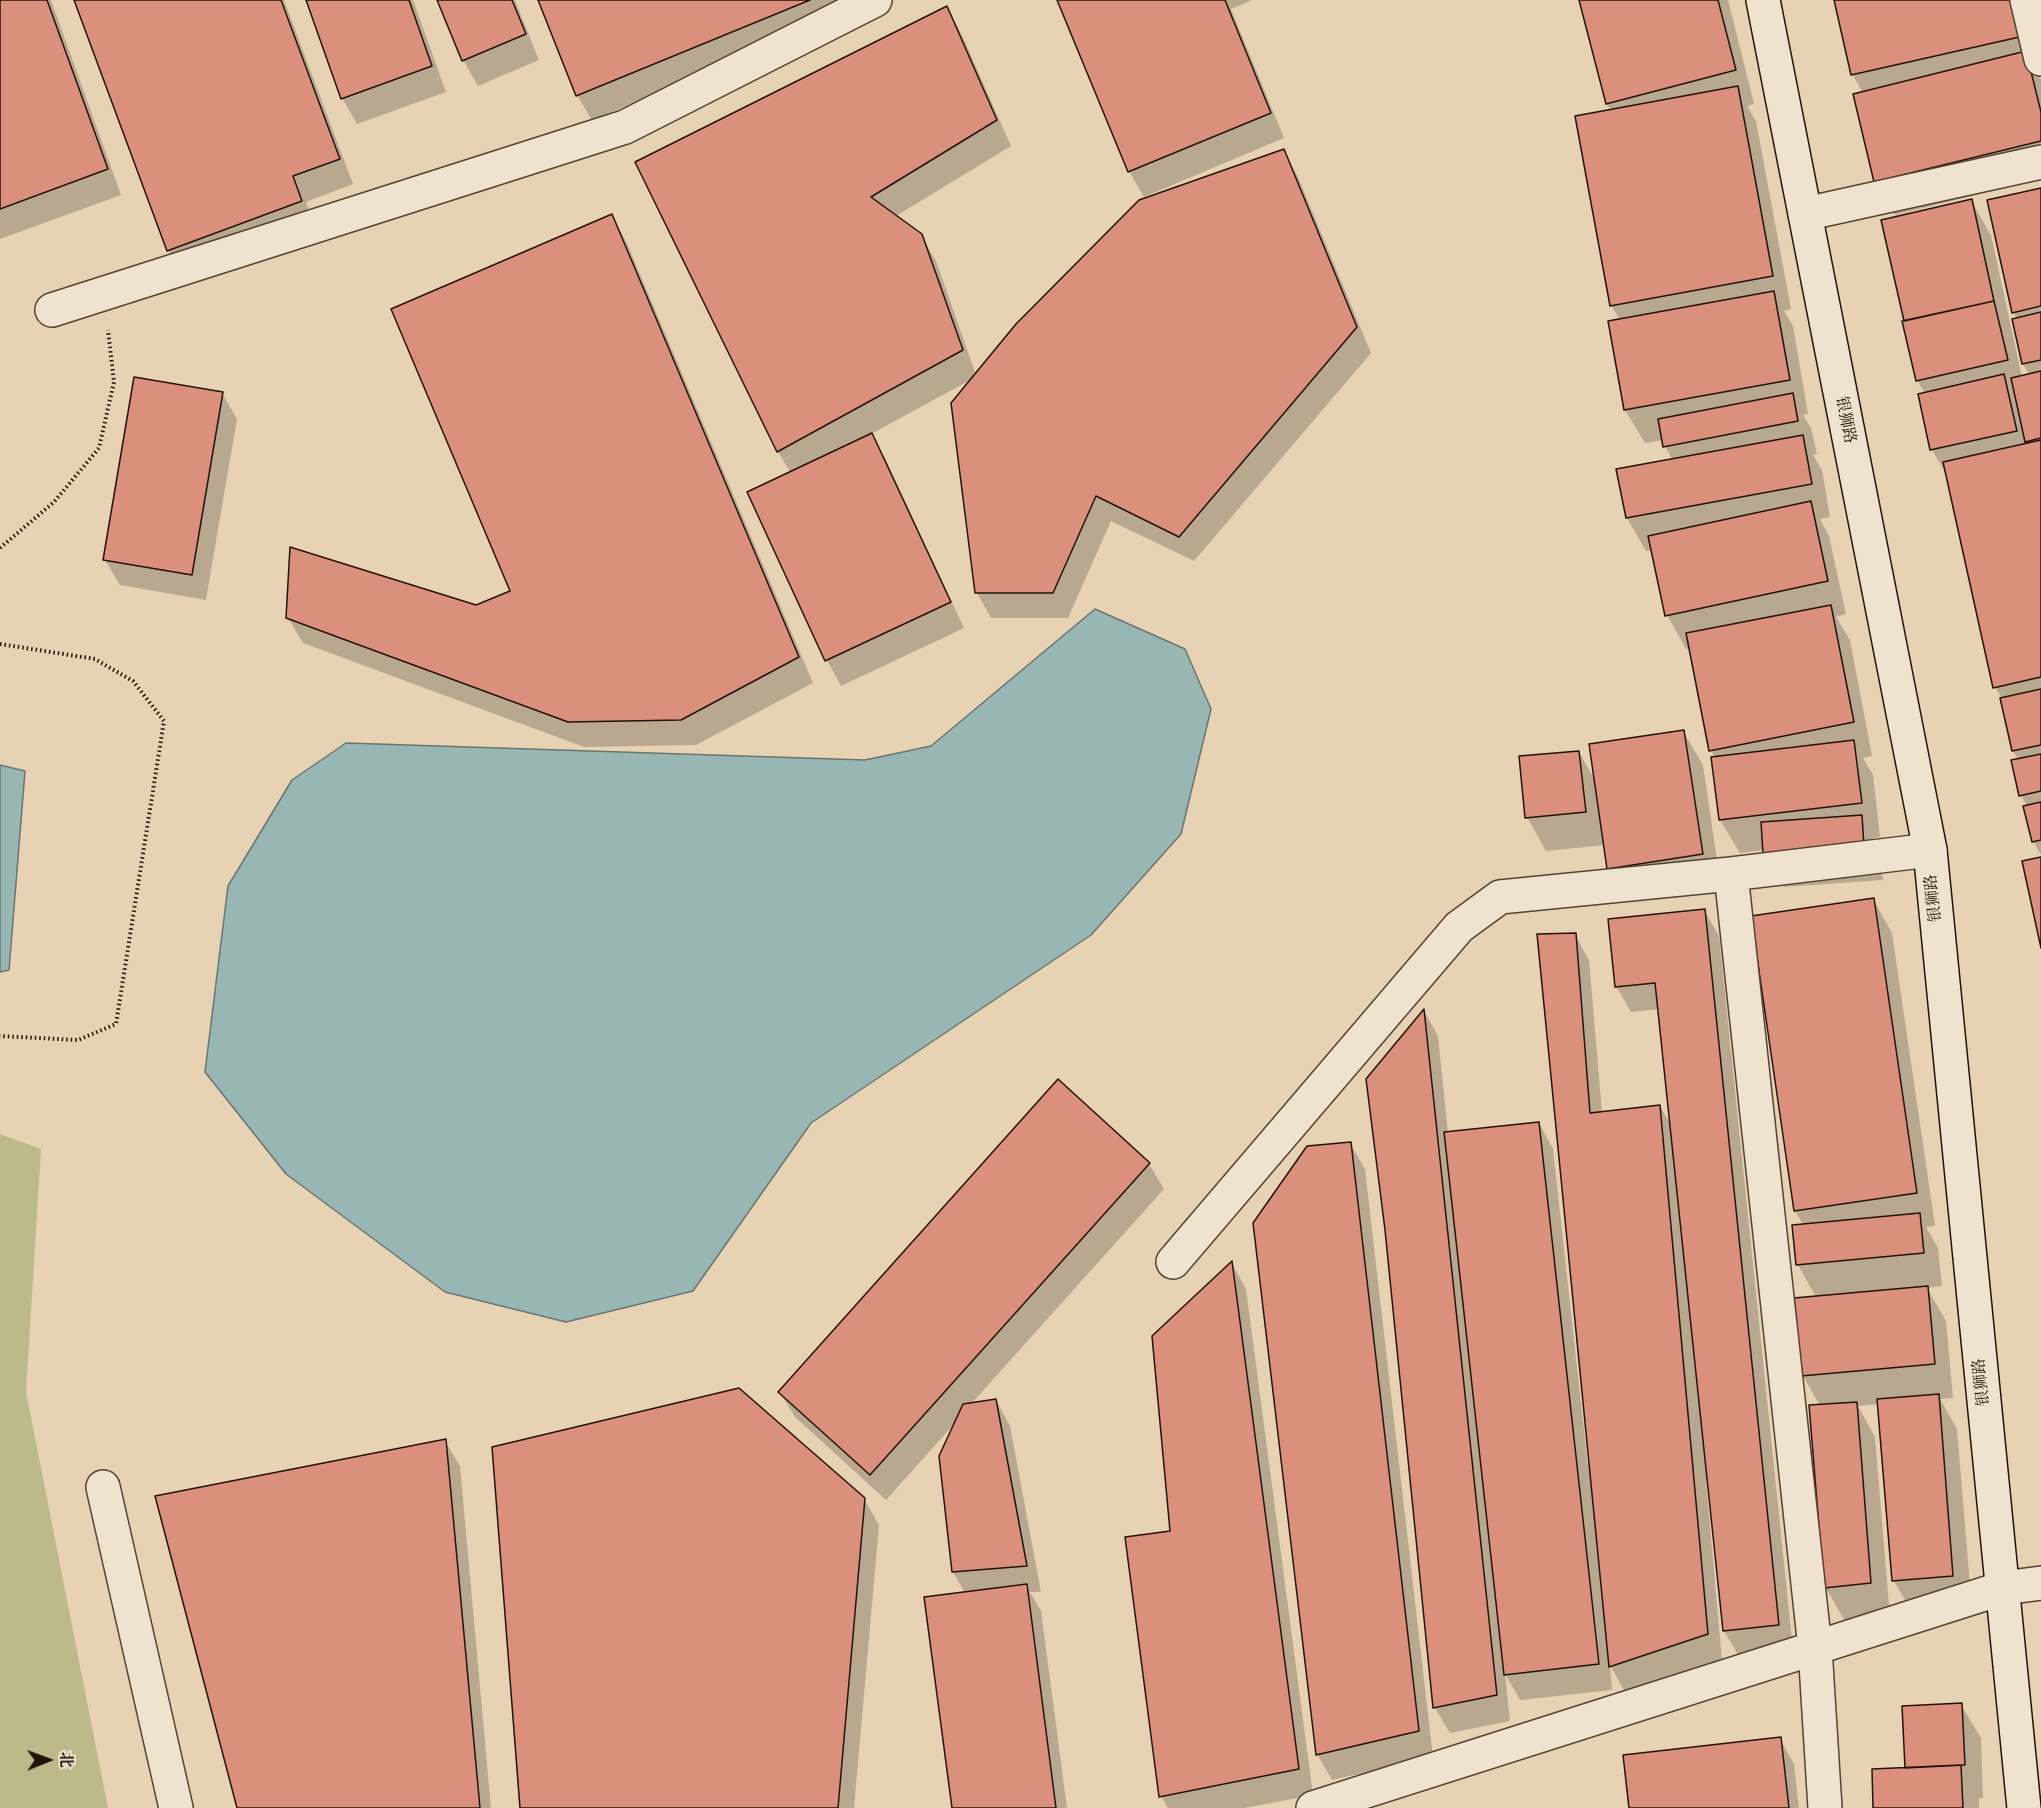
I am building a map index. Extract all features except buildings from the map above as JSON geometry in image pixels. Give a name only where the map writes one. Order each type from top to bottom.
[{"type":"street","points":[[52,310],[625,127],[875,0]]},
{"type":"street","name":"银狮路","points":[[1763,0],[1930,850],[2024,1808]]},
{"type":"street","points":[[2027,0],[2041,59]]},
{"type":"street","points":[[1805,214],[2041,162]]},
{"type":"street","points":[[1173,1262],[1459,927],[1500,897],[1731,874],[1930,850]]},
{"type":"street","points":[[1731,874],[1815,1648],[1824,1808]]},
{"type":"street","points":[[103,1487],[176,1808]]},
{"type":"street","points":[[1312,1808],[2003,1588],[2041,1582]]},
{"type":"path","points":[[0,548],[54,502],[99,448],[114,382],[104,294]]},
{"type":"path","points":[[0,644],[95,660],[133,681],[164,721],[116,1024],[78,1040],[0,1036]]},
{"type":"shaded area","points":[[0,1134],[41,1149],[26,1392],[108,1808],[0,1808]]},
{"type":"water","points":[[1095,609],[1185,649],[1211,709],[1181,834],[1091,935],[811,1123],[693,1291],[566,1322],[445,1292],[286,1174],[205,1072],[228,886],[292,780],[346,743],[865,760],[931,746]]},
{"type":"water","points":[[0,765],[25,771],[9,970],[0,972]]}]
